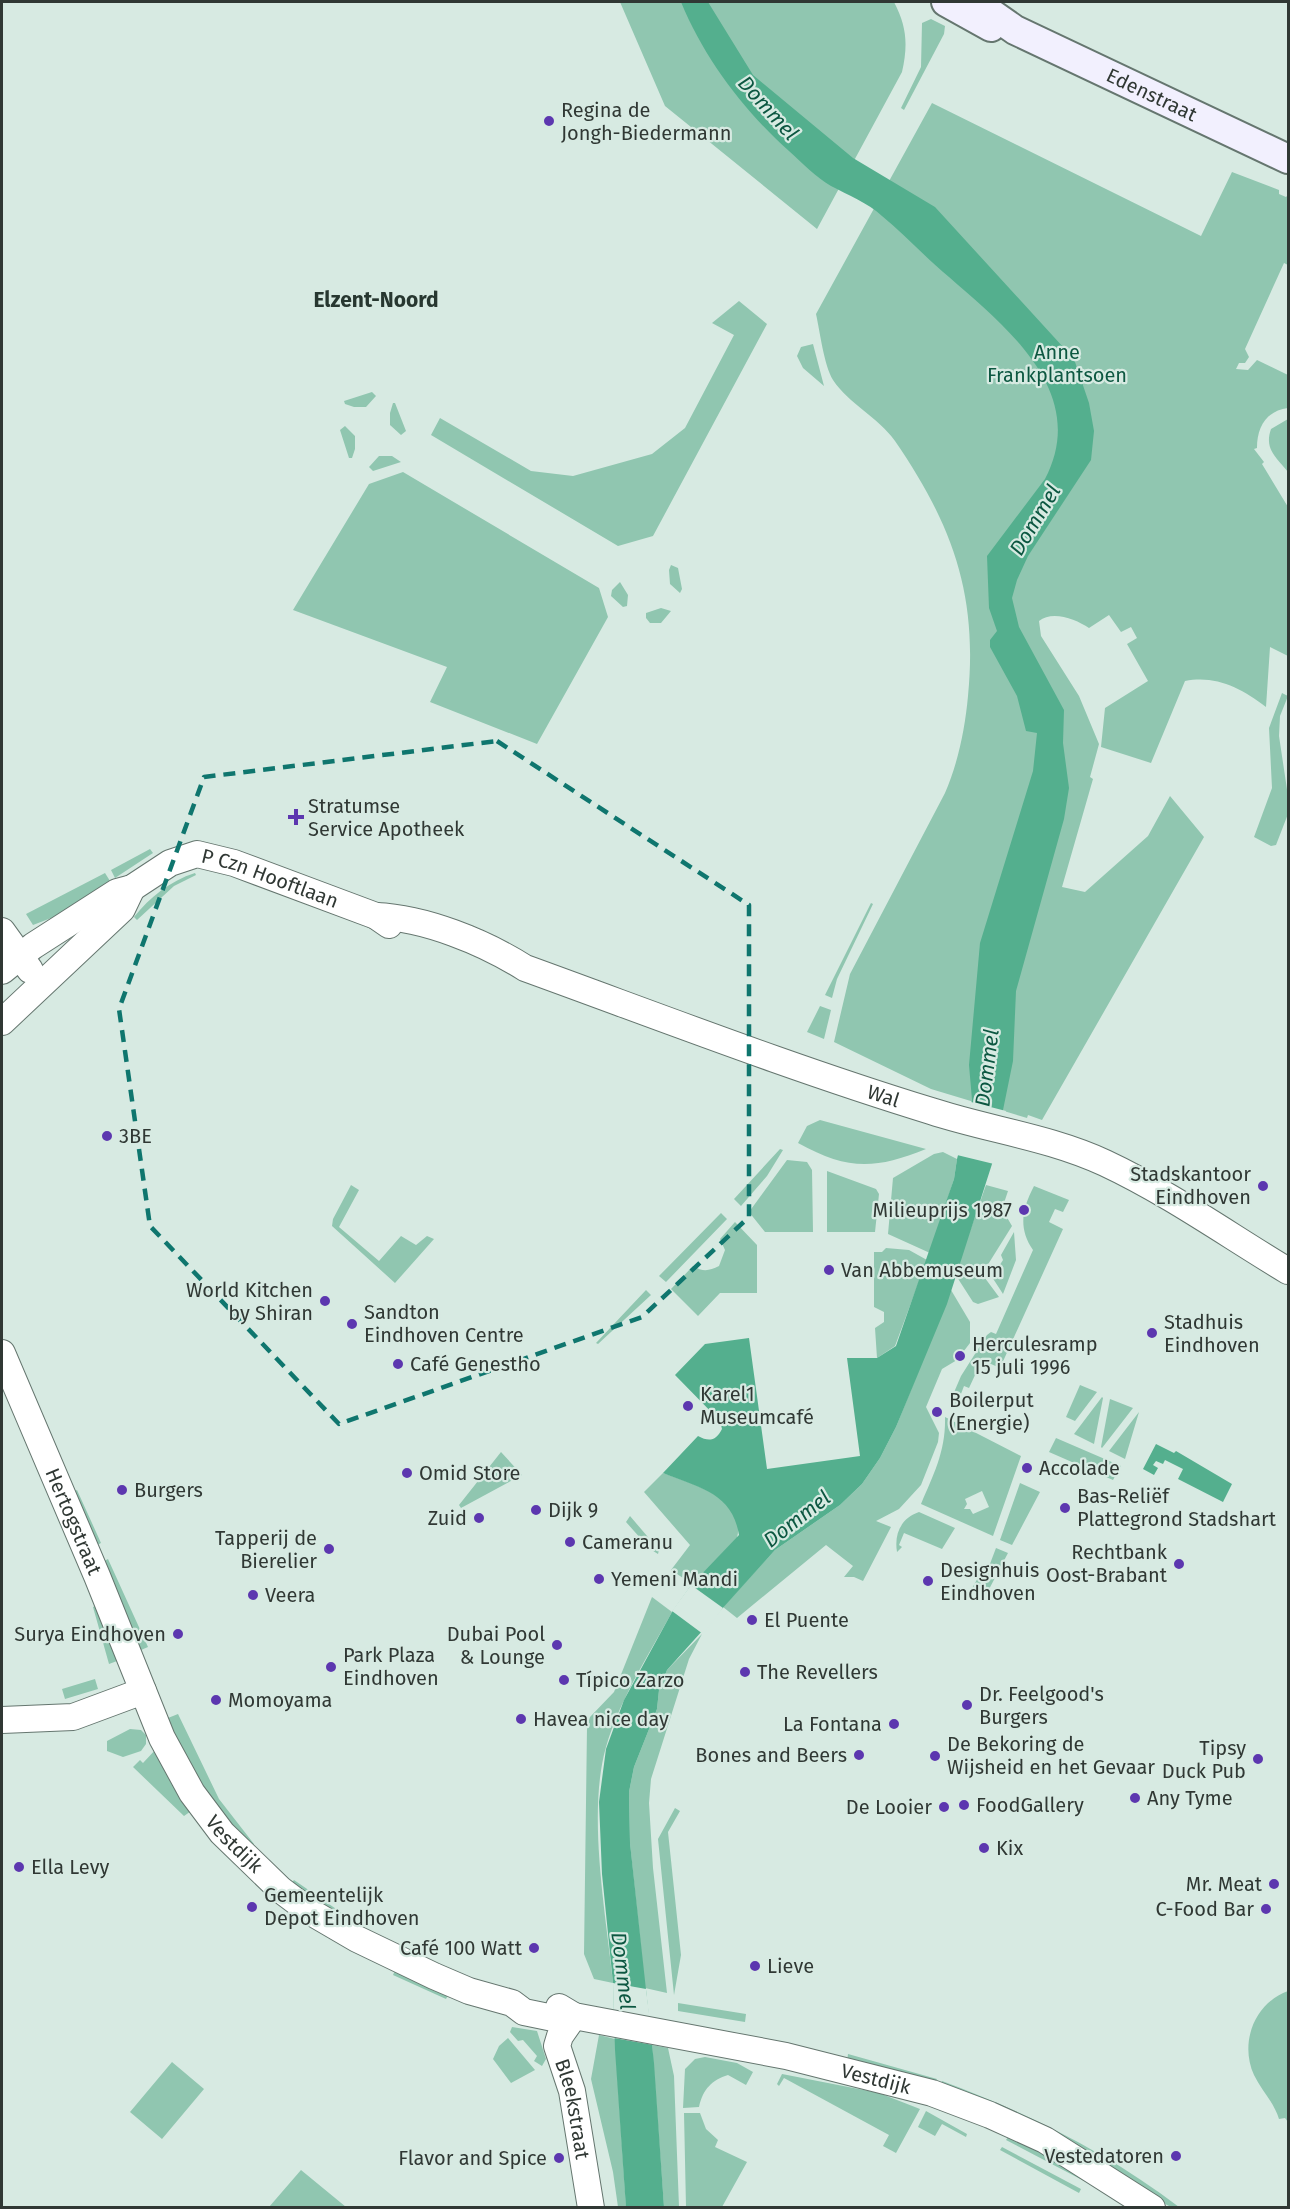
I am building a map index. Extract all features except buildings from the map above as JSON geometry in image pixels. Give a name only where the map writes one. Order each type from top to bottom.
[{"type":"main road","name":"Edenstraat","points":[[946,2],[996,29],[1015,30]]},
{"type":"main road","name":"Edenstraat","points":[[975,2],[1015,30],[1288,159]]},
{"type":"street","name":"P Czn Hooftlaan","points":[[11,963],[117,892],[132,888],[170,863],[196,854],[234,863],[376,916],[402,917],[496,949],[525,968],[763,1056]]},
{"type":"street","name":"P Czn Hooftlaan","points":[[21,1003],[122,909],[132,888]]},
{"type":"street","points":[[2,931],[11,963],[40,985]]},
{"type":"street","points":[[2,985],[21,1003],[2,1022]]},
{"type":"street","name":"Wal","points":[[763,1056],[966,1121],[1061,1144],[1105,1163],[1288,1271]]},
{"type":"street","name":"Hertogstraat","points":[[2,1353],[97,1576],[140,1684]]},
{"type":"street","points":[[2,1720],[73,1717],[140,1684]]},
{"type":"street","name":"Vestdijk","points":[[140,1684],[162,1738],[192,1793],[235,1847],[281,1890],[330,1923],[407,1964],[469,1991],[512,2003],[526,2001],[560,2008],[574,2016],[861,2073],[964,2104],[1045,2140],[1152,2208]]},
{"type":"street","name":"Bleekstraat","points":[[574,2016],[560,2036],[557,2046],[572,2091],[591,2208]]},
{"type":"highlighted area","points":[[497,741],[749,905],[749,1217],[642,1317],[339,1424],[150,1226],[119,1009],[204,777]]},
{"type":"green space","points":[[620,2],[894,2],[902,20],[905,36],[902,72],[817,229],[665,106]]},
{"type":"green space","points":[[931,19],[945,26],[944,34],[904,110],[901,108],[921,67],[922,23]]},
{"type":"green space","name":"Anne Frankplantsoen","points":[[932,103],[1201,236],[1232,172],[1279,190],[1279,194],[1286,197],[1288,195],[1288,265],[1284,263],[1245,349],[1249,357],[1245,363],[1239,363],[1236,369],[1248,370],[1257,360],[1288,375],[1288,408],[1274,413],[1264,421],[1257,440],[1257,448],[1254,449],[1264,462],[1262,464],[1288,507],[1288,656],[1270,647],[1266,707],[1228,685],[1207,680],[1185,681],[1151,763],[1101,747],[1105,708],[1148,681],[1127,644],[1137,638],[1131,627],[1121,632],[1109,615],[1089,628],[1071,619],[1057,616],[1050,616],[1039,621],[1041,636],[1079,696],[1099,744],[1090,777],[1093,779],[1062,887],[1085,892],[1148,836],[1170,796],[1204,837],[1042,1120],[1028,1115],[1027,1118],[931,1089],[834,1042],[850,974],[950,782],[960,746],[968,696],[969,625],[957,561],[946,531],[915,472],[895,441],[833,380],[825,357],[816,314]]},
{"type":"green space","points":[[739,301],[767,324],[653,536],[618,546],[431,435],[440,418],[531,471],[573,476],[652,454],[685,428],[734,335],[712,323]]},
{"type":"green space","points":[[813,344],[824,386],[803,368],[797,356],[801,347]]},
{"type":"green space","points":[[372,392],[376,396],[366,407],[345,404],[344,401]]},
{"type":"green space","points":[[393,403],[395,403],[406,431],[401,435],[390,425]]},
{"type":"green space","points":[[1288,419],[1288,472],[1272,452],[1269,436],[1271,429]]},
{"type":"green space","points":[[345,426],[355,436],[352,458],[349,458],[340,430]]},
{"type":"green space","points":[[379,456],[392,456],[401,462],[373,471],[369,467]]},
{"type":"green space","points":[[403,472],[599,588],[608,617],[537,744],[430,702],[447,667],[293,610],[369,484]]},
{"type":"green space","points":[[671,565],[678,568],[682,589],[680,593],[670,584]]},
{"type":"green space","points":[[620,582],[628,595],[627,606],[623,607],[611,596],[612,590]]},
{"type":"green space","points":[[661,608],[671,611],[661,623],[650,623],[646,618],[646,613]]},
{"type":"green space","points":[[1282,693],[1288,696],[1280,716],[1279,736],[1288,796],[1288,814],[1276,845],[1271,846],[1254,837],[1272,788],[1269,728]]},
{"type":"green space","points":[[150,849],[153,853],[115,878],[111,870]]},
{"type":"green space","points":[[105,873],[110,881],[59,915],[33,925],[26,914]]},
{"type":"green space","points":[[195,873],[196,875],[174,886],[137,920],[134,917],[161,891],[177,880]]},
{"type":"green space","points":[[871,903],[873,904],[837,979],[832,998],[825,995]]},
{"type":"green space","points":[[820,1006],[831,1010],[824,1039],[807,1032]]},
{"type":"green space","points":[[820,1120],[926,1149],[891,1161],[876,1163],[861,1164],[831,1158],[798,1143],[807,1126]]},
{"type":"green space","points":[[780,1149],[783,1150],[767,1176],[741,1206],[734,1199]]},
{"type":"green space","points":[[943,1152],[957,1159],[954,1179],[930,1253],[888,1234],[893,1178],[934,1154]]},
{"type":"green space","points":[[787,1160],[807,1162],[812,1170],[813,1232],[765,1232],[749,1212]]},
{"type":"green space","points":[[827,1171],[876,1189],[879,1194],[875,1232],[827,1232]]},
{"type":"green space","points":[[351,1185],[359,1190],[339,1227],[379,1261],[401,1236],[416,1245],[427,1236],[434,1239],[395,1283],[332,1226],[333,1219]]},
{"type":"green space","points":[[986,1185],[1008,1191],[1002,1209],[1012,1226],[982,1274],[999,1297],[978,1304],[973,1302],[955,1274]]},
{"type":"green space","points":[[1034,1186],[1069,1200],[1063,1212],[1055,1209],[1049,1222],[1063,1229],[1000,1368],[982,1360],[969,1388],[964,1386],[956,1407],[949,1404],[961,1376],[987,1335],[991,1332],[996,1334],[1033,1250],[1025,1234],[1023,1218]]},
{"type":"green space","points":[[721,1213],[727,1219],[666,1282],[659,1276]]},
{"type":"green space","points":[[735,1222],[757,1245],[757,1293],[720,1293],[698,1316],[671,1289],[693,1266],[706,1270],[719,1266],[725,1250],[720,1239]]},
{"type":"green space","points":[[1014,1232],[1016,1260],[1003,1294],[992,1277],[1003,1260],[1001,1255]]},
{"type":"green space","points":[[886,1248],[909,1250],[927,1260],[895,1346],[877,1358],[875,1328],[884,1322],[884,1312],[874,1307],[874,1252],[882,1252]]},
{"type":"green space","points":[[646,1290],[651,1295],[598,1344],[596,1343]]},
{"type":"green space","points":[[951,1290],[970,1322],[970,1343],[957,1360],[942,1369],[926,1407],[939,1433],[938,1442],[921,1485],[899,1509],[876,1521],[891,1527],[863,1581],[854,1577],[844,1577],[853,1566],[826,1545],[737,1618],[723,1607],[775,1550],[840,1505],[862,1484],[880,1458],[896,1427]]},
{"type":"green space","points":[[1080,1385],[1097,1392],[1075,1421],[1066,1417]]},
{"type":"green space","points":[[1103,1398],[1094,1444],[1074,1434]]},
{"type":"green space","points":[[1110,1399],[1133,1408],[1102,1448],[1101,1447]]},
{"type":"green space","points":[[1139,1412],[1125,1459],[1109,1451]]},
{"type":"green space","points":[[945,1417],[1021,1456],[993,1536],[921,1504],[938,1462],[945,1429]],"holes":[[[982,1491],[989,1507],[973,1514],[970,1509],[964,1509],[967,1504],[965,1499]]]},
{"type":"green space","points":[[1056,1438],[1121,1466],[1113,1480],[1049,1452]]},
{"type":"green space","points":[[501,1452],[522,1475],[461,1508],[459,1505]]},
{"type":"green space","points":[[663,1473],[714,1494],[734,1512],[738,1524],[737,1538],[692,1584],[671,1570],[690,1545],[644,1492]]},
{"type":"green space","points":[[1020,1483],[1040,1492],[1012,1545],[1000,1540]]},
{"type":"green space","points":[[77,1490],[101,1543],[95,1546],[70,1493]]},
{"type":"green space","points":[[919,1512],[955,1528],[942,1549],[904,1533],[899,1545],[902,1547],[897,1552],[896,1545],[900,1528],[908,1518]]},
{"type":"green space","points":[[630,1516],[659,1550],[658,1554],[650,1549],[626,1522]]},
{"type":"green space","points":[[996,1548],[1008,1553],[986,1595],[971,1590],[979,1576],[985,1577]]},
{"type":"green space","points":[[108,1559],[148,1647],[141,1650],[102,1562]]},
{"type":"green space","points":[[652,1597],[672,1612],[635,1678],[612,1729],[606,1747],[598,1802],[600,1864],[613,1983],[594,1979],[584,1954],[587,1727],[590,1717],[614,1692]]},
{"type":"green space","points":[[97,1605],[116,1655],[117,1661],[109,1664],[93,1607]]},
{"type":"green space","points":[[702,1634],[689,1659],[651,1779],[649,1803],[653,1868],[667,1993],[645,1988],[630,1843],[629,1792],[634,1767],[657,1709],[659,1690],[667,1670]]},
{"type":"green space","points":[[95,1679],[98,1689],[65,1699],[62,1689]]},
{"type":"green space","points":[[178,1714],[219,1799],[254,1844],[249,1849],[211,1804],[163,1720]]},
{"type":"green space","points":[[130,1729],[141,1730],[146,1735],[146,1744],[141,1751],[123,1757],[107,1751],[107,1741]]},
{"type":"green space","points":[[157,1748],[194,1809],[184,1816],[133,1767],[140,1760],[143,1763]]},
{"type":"green space","points":[[675,1808],[680,1811],[668,1832],[681,1955],[674,1995],[658,1839]]},
{"type":"green space","points":[[294,1880],[342,1913],[339,1920],[289,1886]]},
{"type":"green space","points":[[396,1968],[449,1993],[446,1999],[393,1975]]},
{"type":"green space","points":[[1288,1991],[1288,2122],[1285,2118],[1279,2119],[1254,2075],[1248,2050],[1249,2037],[1259,2014],[1276,1997]]},
{"type":"green space","points":[[678,2003],[746,2014],[745,2022],[678,2011]]},
{"type":"green space","points":[[512,2027],[537,2031],[546,2059],[542,2066],[534,2061],[537,2056],[523,2040],[518,2041],[510,2032]]},
{"type":"green space","points":[[599,2035],[615,2039],[626,2207],[618,2207],[613,2172],[591,2079]]},
{"type":"green space","points":[[508,2038],[535,2070],[511,2083],[493,2059],[499,2046]]},
{"type":"green space","points":[[652,2045],[668,2048],[674,2076],[679,2207],[664,2207]]},
{"type":"green space","points":[[848,2054],[937,2079],[934,2086],[847,2062]]},
{"type":"green space","points":[[705,2057],[737,2063],[753,2072],[746,2085],[728,2075],[717,2080],[706,2090],[699,2107],[683,2108],[685,2069],[695,2059]]},
{"type":"green space","points":[[172,2062],[204,2089],[162,2139],[130,2112]]},
{"type":"green space","points":[[782,2074],[879,2093],[920,2109],[896,2153],[883,2146],[889,2135],[784,2078],[779,2086],[777,2084]]},
{"type":"green space","points":[[942,2081],[1004,2106],[1065,2135],[1124,2169],[1179,2207],[1171,2207],[939,2087]]},
{"type":"green space","points":[[926,2111],[967,2134],[966,2137],[942,2124],[935,2136],[918,2127]]},
{"type":"green space","points":[[684,2113],[700,2113],[706,2129],[718,2140],[715,2147],[747,2162],[722,2207],[686,2207]]},
{"type":"green space","points":[[1010,2134],[1087,2180],[1086,2182],[1006,2140]]},
{"type":"green space","points":[[1002,2147],[1081,2189],[1079,2193],[1000,2150]]},
{"type":"green space","points":[[301,2170],[346,2207],[269,2207]]},
{"type":"water","name":"Dommel","points":[[681,2],[708,2],[753,75],[853,158],[935,207],[1074,359],[1089,403],[1094,431],[1091,460],[1028,556],[1012,598],[1019,627],[1064,710],[1063,743],[1069,788],[1064,819],[1016,991],[1013,1061],[992,1164],[947,1304],[896,1427],[880,1458],[862,1484],[840,1505],[775,1550],[667,1670],[659,1690],[657,1709],[634,1767],[629,1792],[630,1843],[654,2063],[664,2207],[626,2208],[615,2050],[613,1983],[602,1874],[599,1802],[606,1749],[624,1700],[672,1612],[692,1584],[739,1535],[729,1509],[721,1500],[701,1488],[663,1473],[698,1436],[712,1439],[722,1429],[720,1421],[675,1375],[705,1344],[749,1338],[767,1469],[860,1456],[847,1358],[877,1358],[896,1346],[954,1179],[972,1100],[969,1065],[980,943],[1033,771],[1037,733],[1026,731],[1017,696],[990,647],[990,640],[997,631],[989,608],[987,556],[1045,479],[1056,448],[1057,418],[1050,391],[1036,365],[995,318],[891,223],[876,211],[820,178],[756,119],[713,63]]},
{"type":"water","points":[[1156,1444],[1174,1453],[1176,1451],[1232,1484],[1223,1502],[1178,1479],[1183,1469],[1165,1460],[1163,1464],[1156,1461],[1153,1465],[1158,1468],[1154,1475],[1143,1469]]},
{"type":"pier","points":[[971,1102],[1006,1111],[994,1164],[957,1155]]},
{"type":"pier","points":[[691,1585],[723,1608],[703,1634],[672,1611]]},
{"type":"pier","points":[[613,1983],[646,1989],[653,2045],[614,2038]]},
{"type":"place","name":"Regina de Jongh-Biedermann","points":[[549,121]]},
{"type":"place","name":"Stratumse Service Apotheek","points":[[296,817]]},
{"type":"place","name":"3BE","points":[[107,1136]]},
{"type":"place","name":"Stadskantoor Eindhoven","points":[[1263,1186]]},
{"type":"place","name":"Milieuprijs 1987","points":[[1024,1210]]},
{"type":"place","name":"Van Abbemuseum","points":[[829,1270]]},
{"type":"place","name":"World Kitchen by Shiran","points":[[325,1301]]},
{"type":"place","name":"Sandton Eindhoven Centre","points":[[352,1324]]},
{"type":"place","name":"Stadhuis Eindhoven","points":[[1152,1333]]},
{"type":"place","name":"Herculesramp 15 juli 1996","points":[[960,1356]]},
{"type":"place","name":"Café Genestho","points":[[398,1364]]},
{"type":"place","name":"Karel1 Museumcafé","points":[[688,1406]]},
{"type":"place","name":"Boilerput (Energie)","points":[[937,1412]]},
{"type":"place","name":"Accolade","points":[[1027,1468]]},
{"type":"place","name":"Omid Store","points":[[407,1473]]},
{"type":"place","name":"Burgers","points":[[122,1490]]},
{"type":"place","name":"Bas-Reliëf Plattegrond Stadshart","points":[[1065,1508]]},
{"type":"place","name":"Dijk 9","points":[[536,1510]]},
{"type":"place","name":"Zuid","points":[[479,1518]]},
{"type":"place","name":"Cameranu","points":[[570,1542]]},
{"type":"place","name":"Tapperij de Bierelier","points":[[329,1549]]},
{"type":"place","name":"Rechtbank Oost-Brabant","points":[[1179,1564]]},
{"type":"place","name":"Yemeni Mandi","points":[[599,1579]]},
{"type":"place","name":"Designhuis Eindhoven","points":[[928,1581]]},
{"type":"place","name":"Veera","points":[[253,1595]]},
{"type":"place","name":"El Puente","points":[[752,1620]]},
{"type":"place","name":"Surya Eindhoven","points":[[178,1634]]},
{"type":"place","name":"Dubai Pool & Lounge","points":[[557,1645]]},
{"type":"place","name":"Park Plaza Eindhoven","points":[[331,1667]]},
{"type":"place","name":"The Revellers","points":[[745,1672]]},
{"type":"place","name":"Típico Zarzo","points":[[564,1680]]},
{"type":"place","name":"Momoyama","points":[[216,1700]]},
{"type":"place","name":"Dr. Feelgood's Burgers","points":[[967,1705]]},
{"type":"place","name":"Havea nice day","points":[[521,1719]]},
{"type":"place","name":"La Fontana","points":[[894,1724]]},
{"type":"place","name":"Bones and Beers","points":[[859,1755]]},
{"type":"place","name":"De Bekoring de Wijsheid en het Gevaar","points":[[935,1756]]},
{"type":"place","name":"Tipsy Duck Pub","points":[[1258,1759]]},
{"type":"place","name":"Any Tyme","points":[[1135,1798]]},
{"type":"place","name":"FoodGallery","points":[[964,1805]]},
{"type":"place","name":"De Looier","points":[[944,1807]]},
{"type":"place","name":"Kix","points":[[984,1848]]},
{"type":"place","name":"Ella Levy","points":[[19,1867]]},
{"type":"place","name":"Mr. Meat","points":[[1274,1884]]},
{"type":"place","name":"Gemeentelijk Depot Eindhoven","points":[[252,1907]]},
{"type":"place","name":"C-Food Bar","points":[[1266,1909]]},
{"type":"place","name":"Café 100 Watt","points":[[534,1948]]},
{"type":"place","name":"Lieve","points":[[755,1966]]},
{"type":"place","name":"Vestedatoren","points":[[1176,2156]]},
{"type":"place","name":"Flavor and Spice","points":[[559,2158]]},
{"type":"district","name":"Elzent-Noord","points":[[376,300]]}]
